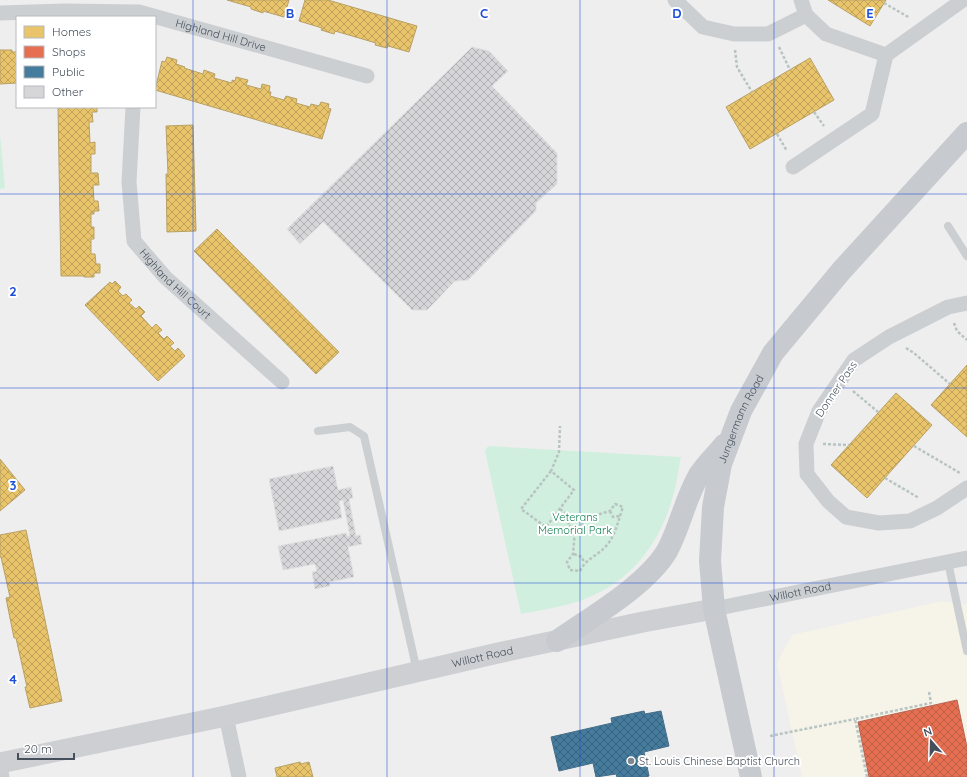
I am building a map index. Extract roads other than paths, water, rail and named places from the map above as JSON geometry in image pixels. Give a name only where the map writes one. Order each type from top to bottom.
[{"type":"main road","name":"Jungermann Road","points":[[751,777],[714,609],[710,562],[713,507],[721,464],[741,411],[773,353],[842,270],[967,133]]},
{"type":"main road","points":[[557,641],[616,600],[655,568],[673,538],[684,506],[699,475],[731,436]]},
{"type":"main road","name":"Willott Road","points":[[0,763],[226,716],[643,622],[714,609]]},
{"type":"street","points":[[675,0],[703,26],[734,34],[768,34],[806,15]]},
{"type":"street","points":[[801,0],[806,15],[826,34],[886,55]]},
{"type":"street","points":[[793,167],[872,114],[886,55],[962,0]]},
{"type":"street","name":"Highland Hill Drive","points":[[0,13],[65,11],[139,15]]},
{"type":"street","name":"Highland Hill Drive","points":[[156,20],[367,76]]},
{"type":"street","name":"Highland Hill Court","points":[[133,108],[129,182],[134,241],[165,277],[282,382]]},
{"type":"street","name":"Donner Pass","points":[[967,303],[948,307],[889,337],[854,360],[819,411],[806,444],[808,474],[828,501],[846,517],[878,523],[910,521],[937,508],[967,488]]},
{"type":"street","name":"Willott Road","points":[[714,609],[967,558]]},
{"type":"street","points":[[226,716],[239,777]]},
{"type":"street","points":[[0,766],[2,777]]},
{"type":"lane","points":[[948,226],[967,256]]},
{"type":"lane","points":[[318,431],[350,427],[364,436],[417,672]]},
{"type":"lane","points":[[948,562],[967,651]]},
{"type":"place","name":"St. Louis Chinese Baptist Church","points":[[631,761]]},
{"type":"park label","name":"Veterans Memorial Park","points":[[575,523]]}]
